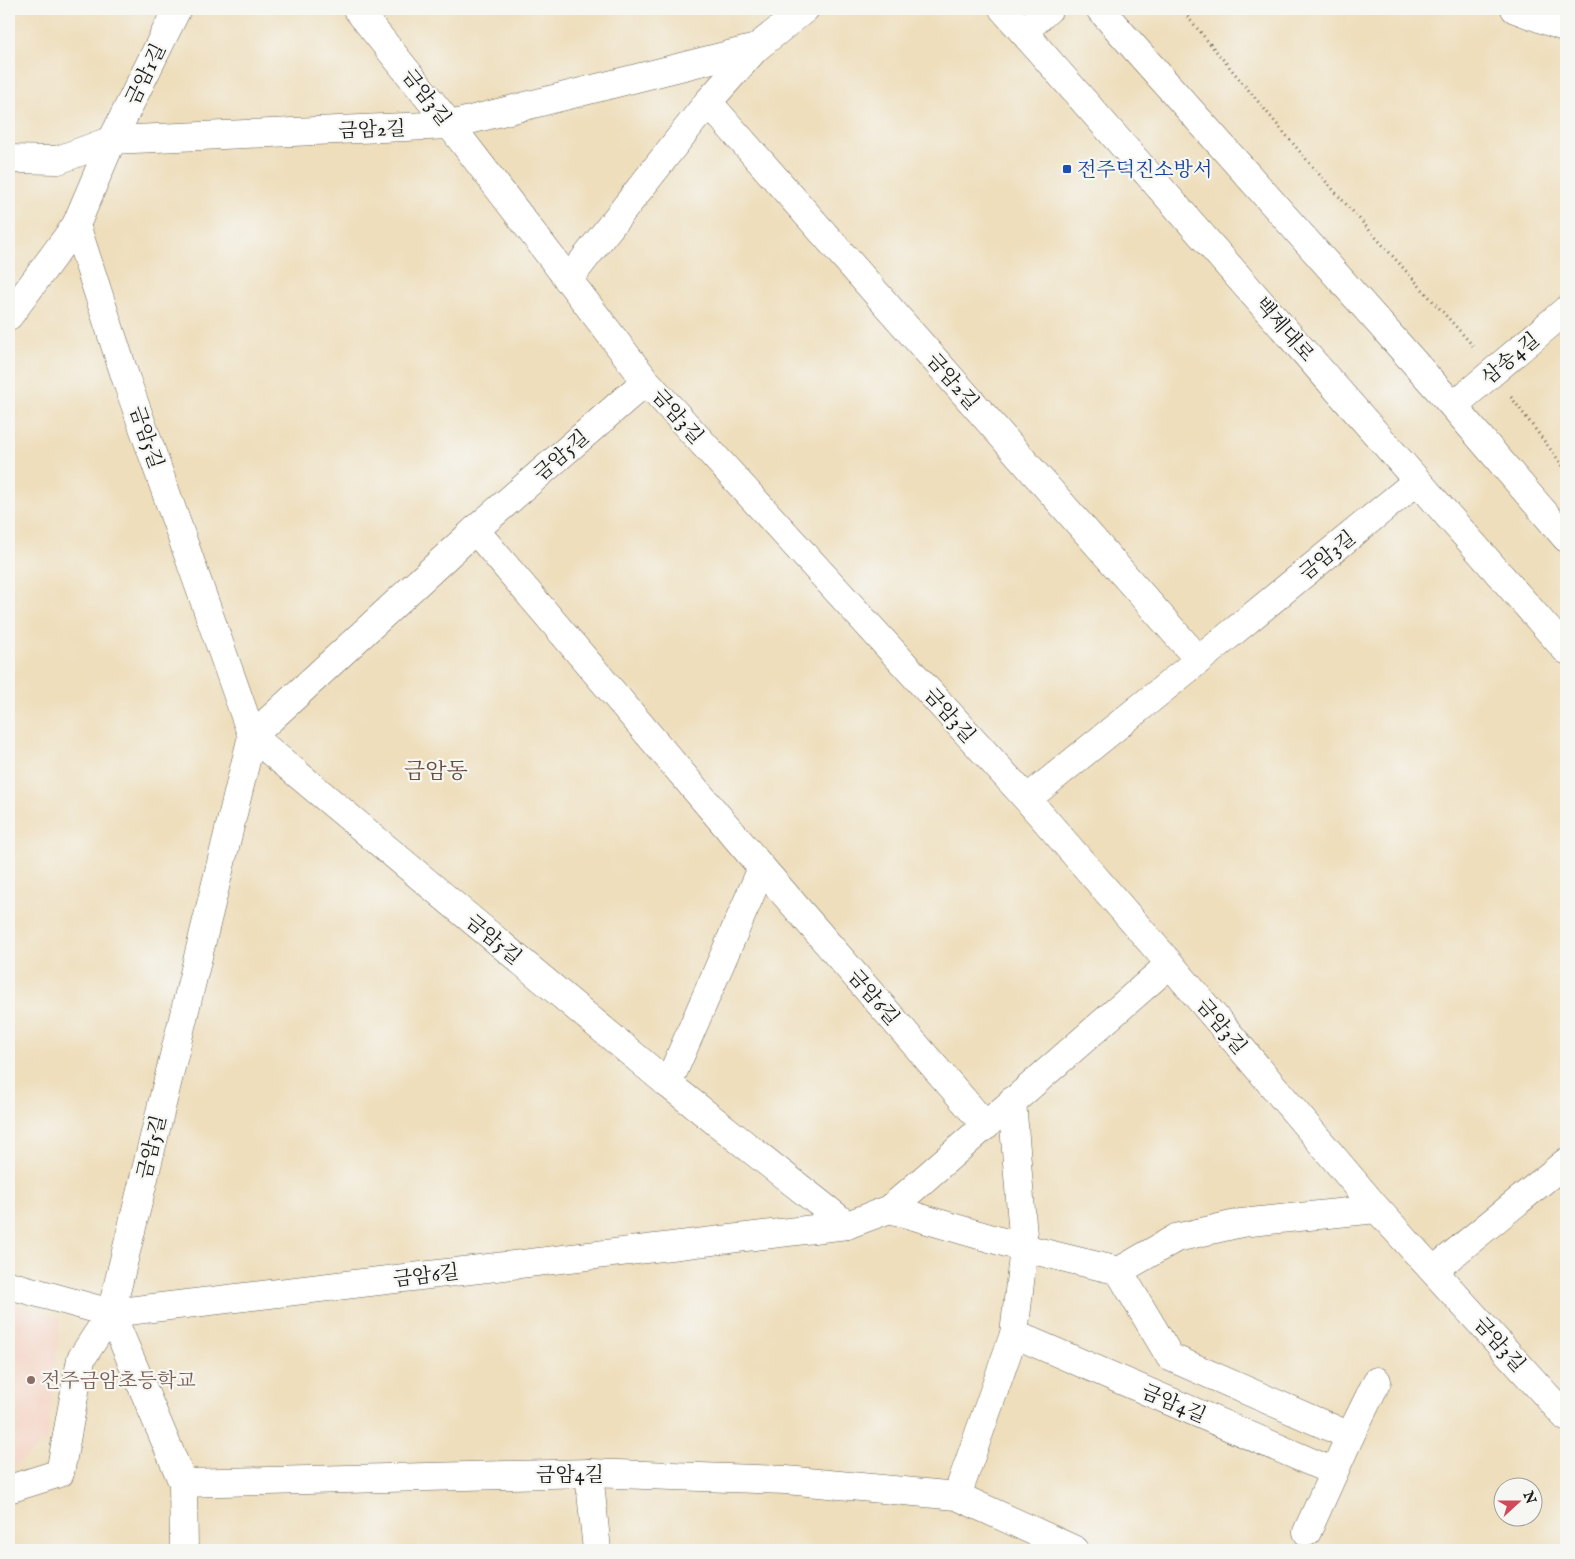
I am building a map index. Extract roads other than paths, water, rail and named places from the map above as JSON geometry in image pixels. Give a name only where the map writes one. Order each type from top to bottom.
[{"type":"street","name":"금암1길","points":[[112,140],[177,9]]},
{"type":"street","name":"금암3길","points":[[357,9],[450,125],[646,381],[1027,798],[1377,1209],[1566,1417]]},
{"type":"street","name":"금암2길","points":[[9,159],[58,160],[112,140],[450,125],[756,48],[805,9]]},
{"type":"street","name":"백제대로","points":[[1003,9],[1566,650]]},
{"type":"street","points":[[1023,32],[1049,9]]},
{"type":"street","points":[[1100,9],[1453,406],[1566,538]]},
{"type":"street","points":[[1515,9],[1566,28]]},
{"type":"street","points":[[568,280],[708,102],[756,48]]},
{"type":"street","name":"금암2길","points":[[708,102],[1199,660]]},
{"type":"street","points":[[9,316],[76,225],[112,140]]},
{"type":"street","name":"금암5길","points":[[76,225],[128,382],[252,736],[668,1084]]},
{"type":"street","name":"삼송4길","points":[[1453,406],[1566,310]]},
{"type":"street","name":"금암5길","points":[[9,1489],[60,1473],[80,1359],[111,1312],[252,736],[475,530],[646,381]]},
{"type":"street","name":"금암3길","points":[[1027,798],[1418,481]]},
{"type":"street","points":[[475,530],[762,868],[668,1084],[847,1225]]},
{"type":"street","name":"금암6길","points":[[762,868],[986,1126]]},
{"type":"street","name":"금암6길","points":[[9,1285],[111,1312],[847,1225],[890,1208],[1170,964]]},
{"type":"street","points":[[956,1496],[1014,1334],[1024,1248],[1012,1101]]},
{"type":"street","points":[[1434,1270],[1566,1162]]},
{"type":"street","points":[[890,1208],[1024,1248],[1119,1271],[1176,1238],[1241,1223],[1377,1209]]},
{"type":"street","name":"금암4길","points":[[1119,1271],[1170,1357],[1350,1436]]},
{"type":"street","points":[[111,1312],[182,1483],[184,1550]]},
{"type":"street","name":"금암4길","points":[[1014,1334],[1334,1472]]},
{"type":"street","points":[[1307,1532],[1376,1381]]},
{"type":"street","points":[[589,1473],[597,1550]]},
{"type":"street","name":"금암4길","points":[[182,1483],[589,1473],[786,1480],[956,1496],[1075,1550]]},
{"type":"place","name":"전주덕진소방서","points":[[1067,169]]},
{"type":"place","name":"전주금암초등학교","points":[[31,1380]]},
{"type":"district","name":"금암동","points":[[436,770]]}]
